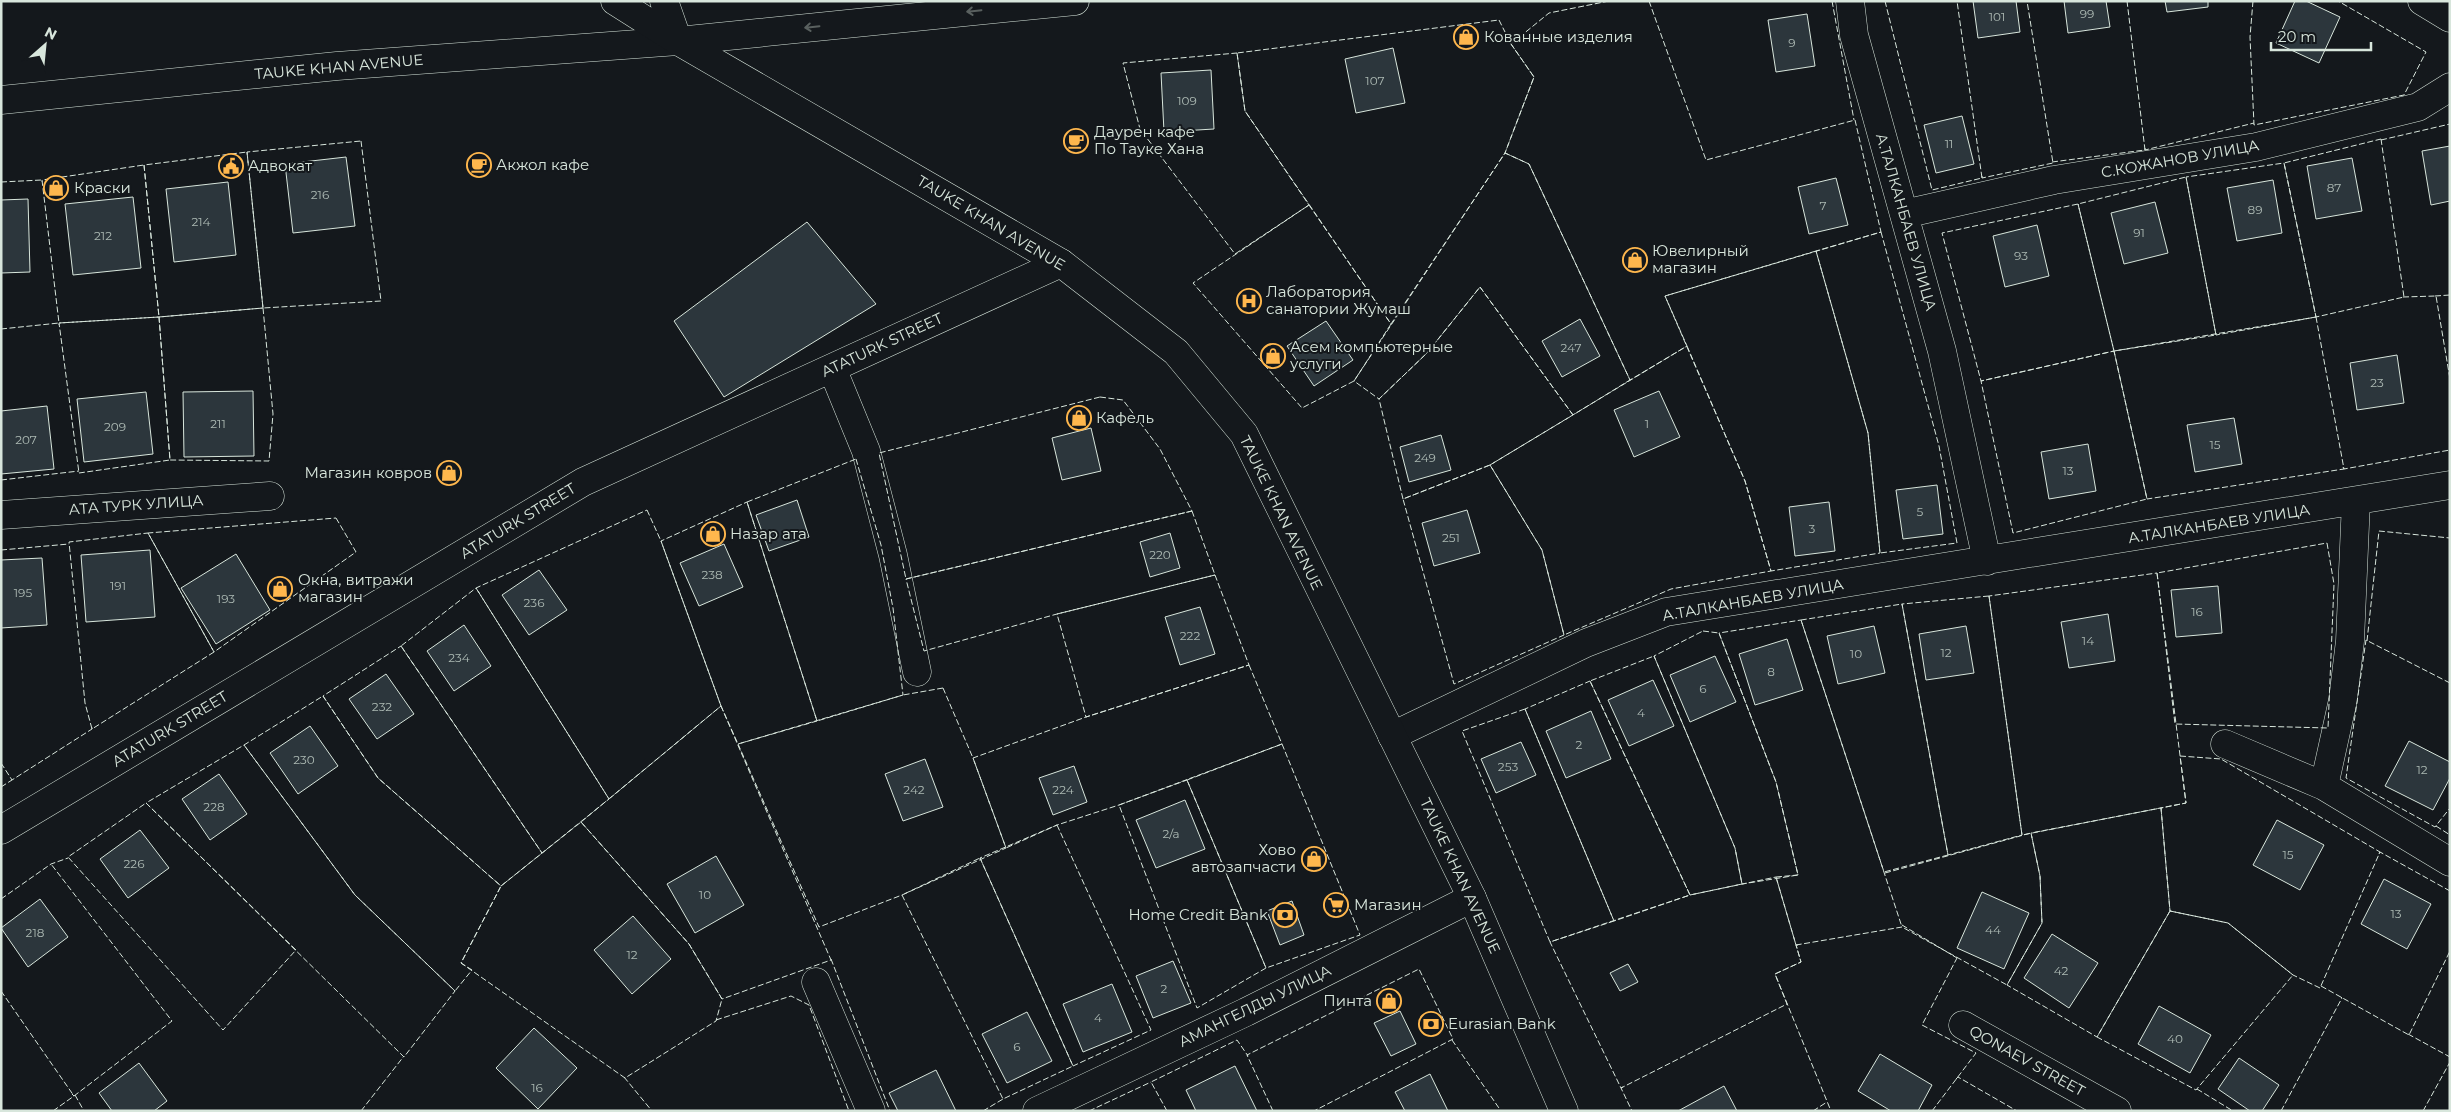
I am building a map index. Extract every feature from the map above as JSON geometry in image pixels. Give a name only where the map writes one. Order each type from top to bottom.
[{"type":"street","name":"TAUKE KHAN AVENUE","points":[[615,1],[678,40],[1061,263],[1176,352],[1244,434],[1472,898],[1564,1111]]},
{"type":"street","points":[[664,1],[678,40]]},
{"type":"street","name":"TAUKE KHAN AVENUE","points":[[1,100],[337,66],[678,40],[1039,3],[1075,1]]},
{"type":"street","name":"А.ТАЛКАНБАЕВ УЛИЦА","points":[[1850,1],[1854,35],[1942,351],[1988,561]]},
{"type":"street","points":[[2422,1],[2450,18]]},
{"type":"street","name":"С.КОЖАНОВ УЛИЦА","points":[[1904,214],[2054,180],[2256,147],[2418,106],[2450,87]]},
{"type":"street","name":"ATATURK STREET","points":[[1,830],[583,482],[1061,263]]},
{"type":"street","points":[[832,368],[866,451],[893,555],[917,672]]},
{"type":"street","name":"А.ТАЛКАНБАЕВ УЛИЦА","points":[[1392,736],[1586,643],[1666,612],[2356,501],[2444,490]]},
{"type":"street","name":"АТА ТУРК УЛИЦА","points":[[1,515],[270,496]]},
{"type":"street","points":[[2324,786],[2343,700],[2350,631],[2356,501]]},
{"type":"street","points":[[2225,744],[2324,786],[2450,862]]},
{"type":"street","name":"АМАНГЕЛДЫ УЛИЦА","points":[[1037,1111],[1246,1012],[1472,898]]},
{"type":"street","points":[[816,982],[871,1111]]},
{"type":"street","name":"QONAEV STREET","points":[[1964,1025],[2117,1111]]},
{"type":"building","points":[[1973,1],[2016,1],[2020,32],[1978,38]]},
{"type":"building","points":[[2064,1],[2106,1],[2110,27],[2068,33]]},
{"type":"building","points":[[2165,1],[2208,1],[2208,7],[2167,12]]},
{"type":"building","points":[[2295,1],[2306,1],[2340,17],[2319,63],[2276,43]]},
{"type":"building","points":[[1807,14],[1815,66],[1776,72],[1768,20]]},
{"type":"building","points":[[1393,48],[1405,103],[1356,113],[1345,59]]},
{"type":"building","points":[[1211,70],[1214,129],[1164,132],[1161,73]]},
{"type":"building","points":[[1962,116],[1974,164],[1936,173],[1924,125]]},
{"type":"building","points":[[2450,146],[2450,201],[2431,205],[2422,151]]},
{"type":"building","points":[[346,157],[355,226],[293,233],[285,164]]},
{"type":"building","points":[[2352,158],[2362,211],[2316,219],[2307,166]]},
{"type":"building","points":[[1836,178],[1848,225],[1809,234],[1798,187]]},
{"type":"building","points":[[2273,180],[2282,233],[2237,241],[2227,188]]},
{"type":"building","points":[[228,182],[236,255],[174,262],[166,189]]},
{"type":"building","points":[[133,197],[141,268],[73,275],[65,204]]},
{"type":"building","points":[[28,199],[30,272],[1,273],[1,200]]},
{"type":"building","points":[[2155,202],[2168,253],[2124,264],[2111,213]]},
{"type":"building","points":[[807,222],[876,304],[724,397],[674,321]]},
{"type":"building","points":[[2037,225],[2049,276],[2005,287],[1993,236]]},
{"type":"building","points":[[1580,319],[1600,356],[1562,377],[1542,341]]},
{"type":"building","points":[[1326,321],[1353,360],[1314,386],[1287,346]]},
{"type":"building","points":[[2397,355],[2404,403],[2357,410],[2350,363]]},
{"type":"building","points":[[253,391],[254,456],[184,457],[183,392]]},
{"type":"building","points":[[1659,391],[1680,437],[1634,457],[1614,410]]},
{"type":"building","points":[[146,392],[153,454],[84,462],[77,399]]},
{"type":"building","points":[[47,406],[54,469],[1,474],[1,411]]},
{"type":"building","points":[[2234,418],[2242,464],[2195,472],[2187,425]]},
{"type":"building","points":[[1091,428],[1101,471],[1062,480],[1052,438]]},
{"type":"building","points":[[1441,435],[1451,470],[1409,482],[1400,447]]},
{"type":"building","points":[[2088,444],[2096,491],[2049,499],[2041,452]]},
{"type":"building","points":[[1937,485],[1943,534],[1903,539],[1896,490]]},
{"type":"building","points":[[797,500],[809,537],[769,551],[756,515]]},
{"type":"building","points":[[1829,502],[1835,551],[1795,556],[1789,507]]},
{"type":"building","points":[[1467,510],[1480,553],[1434,566],[1422,523]]},
{"type":"building","points":[[1170,533],[1180,568],[1150,577],[1140,542]]},
{"type":"building","points":[[724,544],[743,587],[699,606],[680,563]]},
{"type":"building","points":[[150,550],[155,617],[86,622],[81,555]]},
{"type":"building","points":[[236,554],[270,610],[216,644],[181,588]]},
{"type":"building","points":[[42,558],[47,625],[1,628],[1,560]]},
{"type":"building","points":[[539,570],[567,610],[529,635],[502,595]]},
{"type":"building","points":[[2218,586],[2222,633],[2176,637],[2171,590]]},
{"type":"building","points":[[1200,607],[1215,654],[1180,665],[1165,617]]},
{"type":"building","points":[[2108,614],[2115,661],[2069,668],[2061,622]]},
{"type":"building","points":[[464,625],[491,666],[454,691],[427,651]]},
{"type":"building","points":[[1874,626],[1885,673],[1838,684],[1827,636]]},
{"type":"building","points":[[1966,626],[1974,673],[1926,680],[1919,634]]},
{"type":"building","points":[[1787,639],[1803,690],[1755,705],[1739,654]]},
{"type":"building","points":[[1715,656],[1736,702],[1690,722],[1670,675]]},
{"type":"building","points":[[386,674],[414,714],[377,739],[349,699]]},
{"type":"building","points":[[1653,680],[1674,726],[1629,746],[1608,700]]},
{"type":"building","points":[[1591,711],[1611,759],[1566,778],[1546,731]]},
{"type":"building","points":[[310,726],[338,766],[298,794],[270,753]]},
{"type":"building","points":[[2409,741],[2450,762],[2450,778],[2433,810],[2385,786]]},
{"type":"building","points":[[1521,742],[1536,775],[1496,793],[1481,759]]},
{"type":"building","points":[[925,759],[943,807],[903,821],[885,774]]},
{"type":"building","points":[[1074,766],[1087,802],[1053,815],[1039,778]]},
{"type":"building","points":[[219,774],[247,814],[210,840],[182,799]]},
{"type":"building","points":[[1185,800],[1205,849],[1156,868],[1136,820]]},
{"type":"building","points":[[2277,820],[2324,845],[2300,890],[2253,865]]},
{"type":"building","points":[[140,830],[169,868],[128,898],[100,859]]},
{"type":"building","points":[[716,856],[744,905],[695,933],[667,884]]},
{"type":"building","points":[[2384,879],[2431,904],[2407,949],[2361,924]]},
{"type":"building","points":[[1982,892],[2029,913],[2004,969],[1957,948]]},
{"type":"building","points":[[40,899],[68,937],[28,967],[1,928]]},
{"type":"building","points":[[1292,901],[1304,935],[1280,945],[1267,911]]},
{"type":"building","points":[[633,916],[671,959],[632,994],[594,950]]},
{"type":"building","points":[[2052,934],[2098,963],[2069,1008],[2024,978]]},
{"type":"building","points":[[1173,961],[1191,1003],[1153,1018],[1136,976]]},
{"type":"building","points":[[1628,964],[1638,982],[1620,991],[1610,973]]},
{"type":"building","points":[[1112,984],[1132,1032],[1083,1052],[1063,1004]]},
{"type":"building","points":[[2159,1006],[2211,1035],[2190,1073],[2138,1044]]},
{"type":"building","points":[[1400,1011],[1416,1044],[1391,1056],[1374,1023]]},
{"type":"building","points":[[1027,1012],[1052,1061],[1007,1083],[982,1034]]},
{"type":"building","points":[[534,1028],[577,1068],[538,1109],[496,1068]]},
{"type":"building","points":[[1880,1054],[1932,1085],[1918,1111],[1891,1111],[1858,1091]]},
{"type":"building","points":[[2239,1058],[2279,1085],[2262,1111],[2250,1111],[2218,1089]]},
{"type":"building","points":[[139,1063],[167,1101],[154,1111],[112,1111],[99,1093]]},
{"type":"building","points":[[1235,1066],[1257,1111],[1196,1111],[1186,1090]]},
{"type":"building","points":[[936,1070],[956,1111],[898,1111],[889,1093]]},
{"type":"building","points":[[1430,1074],[1448,1111],[1405,1111],[1395,1092]]},
{"type":"building","points":[[1724,1086],[1737,1111],[1678,1111]]},
{"type":"fence","points":[[1609,1],[1549,13],[1511,44],[1534,77],[1505,153],[1529,164],[1630,380],[1687,346],[1665,296],[1881,232],[1855,120],[1706,160],[1649,1]]},
{"type":"fence","points":[[1832,1],[1854,120]]},
{"type":"fence","points":[[1885,1],[1932,190],[1982,178],[1957,1]]},
{"type":"fence","points":[[1982,176],[1982,178],[2053,163],[2027,1]]},
{"type":"fence","points":[[2052,162],[2145,150],[2127,1]]},
{"type":"fence","points":[[2253,1],[2250,37],[2254,125],[2404,95],[2426,52],[2338,1]]},
{"type":"fence","points":[[1499,20],[1511,44],[1534,77],[1505,153],[1391,324],[1245,111],[1237,53],[1499,20]]},
{"type":"fence","points":[[1237,53],[1245,111],[1309,205],[1235,254],[1140,129],[1123,63],[1237,53]]},
{"type":"fence","points":[[2145,148],[2145,150],[2254,123]]},
{"type":"fence","points":[[2381,140],[2450,124]]},
{"type":"fence","points":[[2381,139],[2404,297],[2316,317],[2284,163],[2381,139]]},
{"type":"fence","points":[[361,141],[381,301],[263,308],[247,152],[361,141]]},
{"type":"fence","points":[[247,152],[263,308],[159,317],[144,165],[247,152]]},
{"type":"fence","points":[[1505,153],[1529,164],[1630,380],[1573,415],[1480,287],[1427,353],[1379,399],[1354,381],[1505,153]]},
{"type":"fence","points":[[2284,163],[2316,317],[2216,335],[2186,177],[2284,163]]},
{"type":"fence","points":[[144,165],[159,317],[59,323],[42,180],[144,165]]},
{"type":"fence","points":[[2078,204],[2114,351],[1981,381],[1942,233],[2078,204],[2186,177],[2216,335],[2114,351],[2078,204]]},
{"type":"fence","points":[[1,182],[42,180],[42,182]]},
{"type":"fence","points":[[1309,205],[1391,324],[1354,381],[1302,408],[1193,283],[1309,205]]},
{"type":"fence","points":[[1881,232],[1939,446],[1957,543],[1880,553],[1868,433],[1816,251],[1881,232]]},
{"type":"fence","points":[[1816,251],[1868,433],[1880,553],[1771,571],[1745,481],[1665,296],[1816,251]]},
{"type":"fence","points":[[1480,287],[1573,415],[1490,465],[1403,499],[1379,399],[1427,353],[1480,287]]},
{"type":"fence","points":[[2435,296],[2450,295]]},
{"type":"fence","points":[[2403,297],[2436,296],[2450,379]]},
{"type":"fence","points":[[263,308],[273,414],[269,461],[170,460],[159,317],[263,308]]},
{"type":"fence","points":[[159,317],[170,460],[79,473],[59,323],[159,317]]},
{"type":"fence","points":[[2316,317],[2344,469],[2147,499],[2114,351],[2316,317]]},
{"type":"fence","points":[[1,329],[59,323],[59,325]]},
{"type":"fence","points":[[1687,346],[1745,481],[1771,571],[1671,589],[1564,635],[1542,550],[1490,465],[1687,346]]},
{"type":"fence","points":[[2114,351],[2147,499],[2013,533],[1981,381],[2114,351]]},
{"type":"fence","points":[[1100,397],[1123,400],[1160,449],[1192,511],[906,579],[879,453],[1100,397]]},
{"type":"fence","points":[[2343,467],[2344,469],[2450,450]]},
{"type":"fence","points":[[856,459],[881,545],[893,608],[903,695],[817,721],[747,502],[856,459]]},
{"type":"fence","points":[[1490,465],[1542,550],[1564,635],[1454,684],[1403,499],[1490,465]]},
{"type":"fence","points":[[1,480],[79,471]]},
{"type":"fence","points":[[747,502],[817,721],[738,744],[721,706],[661,541],[747,502]]},
{"type":"fence","points":[[647,510],[661,541],[721,706],[609,799],[476,588],[647,510]]},
{"type":"fence","points":[[1192,511],[1215,575],[1057,614],[924,651],[906,579],[1192,511]]},
{"type":"fence","points":[[336,518],[356,552],[214,652],[148,533],[336,518]]},
{"type":"fence","points":[[2367,641],[2379,531],[2450,538]]},
{"type":"fence","points":[[148,533],[214,652],[92,729],[85,703],[69,542],[148,533]]},
{"type":"fence","points":[[2327,543],[2334,584],[2328,728],[2175,724],[2157,573],[2327,543]]},
{"type":"fence","points":[[1,550],[69,544]]},
{"type":"fence","points":[[2157,573],[2186,803],[2022,835],[1989,596],[2157,573]]},
{"type":"fence","points":[[1215,575],[1249,665],[1086,717],[1057,614],[1215,575]]},
{"type":"fence","points":[[476,588],[609,799],[542,853],[401,646],[476,588]]},
{"type":"fence","points":[[1989,596],[2022,835],[1948,855],[1902,604],[1989,596]]},
{"type":"fence","points":[[1902,604],[1948,855],[1884,872],[1801,620],[1902,604]]},
{"type":"fence","points":[[1801,620],[1902,927],[1796,945],[1776,877],[1798,875],[1776,782],[1719,633],[1801,620]]},
{"type":"fence","points":[[1703,631],[1719,633],[1776,782],[1798,875],[1742,884],[1735,848],[1654,656],[1703,631]]},
{"type":"fence","points":[[2450,683],[2366,640],[2346,778],[2435,827],[2450,808]]},
{"type":"fence","points":[[401,646],[542,853],[501,886],[378,778],[323,696],[401,646]]},
{"type":"fence","points":[[1654,656],[1735,848],[1742,884],[1690,895],[1590,681],[1654,656]]},
{"type":"fence","points":[[1249,665],[1282,744],[1119,805],[1057,825],[1006,848],[973,758],[1086,717],[1249,665]]},
{"type":"fence","points":[[1590,681],[1690,895],[1614,921],[1525,709],[1590,681]]},
{"type":"fence","points":[[943,688],[973,758],[1006,848],[902,895],[819,927],[738,744],[903,695],[943,688]]},
{"type":"fence","points":[[323,696],[378,778],[501,886],[461,963],[472,970],[455,991],[355,895],[244,745],[323,696]]},
{"type":"fence","points":[[721,706],[831,960],[722,999],[689,944],[581,822],[721,706]]},
{"type":"fence","points":[[1525,709],[1614,921],[1550,942],[1462,731],[1525,709]]},
{"type":"fence","points":[[1,763],[12,780],[92,729],[92,727]]},
{"type":"fence","points":[[1282,744],[1360,935],[1266,968],[1187,780],[1282,744]]},
{"type":"fence","points":[[244,745],[355,895],[455,991],[404,1057],[146,803],[244,745]]},
{"type":"fence","points":[[2180,756],[2221,759],[2380,852],[2320,988],[2293,975],[2228,923],[2170,911],[2161,808],[2186,803],[2180,756]]},
{"type":"fence","points":[[1,787],[12,780]]},
{"type":"fence","points":[[1187,780],[1266,968],[1197,1008],[1119,805],[1187,780]]},
{"type":"fence","points":[[146,803],[296,950],[223,1030],[68,857],[146,803]]},
{"type":"fence","points":[[2161,808],[2170,911],[2097,1037],[2007,985],[2042,923],[2040,876],[2031,833],[2161,808]]},
{"type":"fence","points":[[581,822],[689,944],[722,999],[716,1021],[625,1078],[461,963],[501,886],[581,822]]},
{"type":"fence","points":[[1057,825],[1151,1030],[1073,1066],[980,858],[1057,825]]},
{"type":"fence","points":[[2436,826],[2450,835]]},
{"type":"fence","points":[[1885,873],[2031,833],[2040,876],[2042,923],[2007,985],[1902,927]]},
{"type":"fence","points":[[2379,854],[2380,852],[2450,891]]},
{"type":"fence","points":[[1,899],[51,864],[68,858]]},
{"type":"fence","points":[[980,858],[1073,1066],[1003,1099],[902,895],[980,858]]},
{"type":"fence","points":[[1,991],[74,1096],[172,1021],[51,864]]},
{"type":"fence","points":[[1776,877],[1801,962],[1775,974],[1787,1004],[1621,1088],[1550,942],[1690,895],[1776,877]]},
{"type":"fence","points":[[2170,911],[2228,923],[2293,975],[2196,1090],[2097,1037],[2170,911]]},
{"type":"fence","points":[[1902,925],[1957,958]]},
{"type":"fence","points":[[1798,945],[1796,945],[1801,962],[1775,974],[1831,1111]]},
{"type":"fence","points":[[2321,986],[2409,1035],[2450,951]]},
{"type":"fence","points":[[1932,1111],[1976,1053],[1922,1025],[1957,958]]},
{"type":"fence","points":[[831,959],[890,1111]]},
{"type":"fence","points":[[1273,1111],[1247,1055],[1419,969],[1453,1039],[1314,1111]]},
{"type":"fence","points":[[716,1020],[791,996],[809,1005],[849,1111]]},
{"type":"fence","points":[[2281,1111],[2341,997]]},
{"type":"fence","points":[[2408,1034],[2450,1057]]},
{"type":"fence","points":[[1167,1111],[1151,1082],[1237,1040],[1248,1056]]},
{"type":"fence","points":[[1452,1040],[1501,1111]]},
{"type":"fence","points":[[361,1111],[404,1056]]},
{"type":"fence","points":[[2423,1111],[2450,1062]]},
{"type":"fence","points":[[624,1077],[652,1111]]},
{"type":"fence","points":[[1956,1079],[1958,1077],[2017,1111]]},
{"type":"fence","points":[[1089,1111],[1151,1082]]},
{"type":"fence","points":[[1623,1087],[1621,1088],[1632,1111]]},
{"type":"fence","points":[[2197,1089],[2233,1111]]},
{"type":"fence","points":[[53,1111],[74,1096],[72,1094]]},
{"type":"fence","points":[[75,1095],[84,1111]]},
{"type":"fence","points":[[983,1111],[1002,1098]]},
{"type":"fence","points":[[1813,1111],[1827,1102]]},
{"type":"place","name":"Кованные изделия","points":[[1466,37]]},
{"type":"place","name":"Даурен кафе По Тауке Хана","points":[[1076,141]]},
{"type":"place","name":"Акжол кафе","points":[[479,165]]},
{"type":"place","name":"Адвокат","points":[[231,166]]},
{"type":"place","name":"Краски","points":[[56,188]]},
{"type":"place","name":"Ювелирный магазин","points":[[1635,260]]},
{"type":"place","name":"Лаборатория санатории Жумаш","points":[[1249,301]]},
{"type":"place","name":"Асем компьютерные услуги","points":[[1273,356]]},
{"type":"place","name":"Кафель","points":[[1079,418]]},
{"type":"place","name":"Магазин ковров","points":[[449,473]]},
{"type":"place","name":"Назар ата","points":[[713,534]]},
{"type":"place","name":"Окна, витражи магазин","points":[[280,589]]},
{"type":"place","name":"Хово автозапчасти","points":[[1314,859]]},
{"type":"place","name":"Магазин","points":[[1336,905]]},
{"type":"place","name":"Home Credit Bank","points":[[1285,915]]},
{"type":"place","name":"Пинта","points":[[1389,1001]]},
{"type":"place","name":"Eurasian Bank","points":[[1431,1024]]}]
